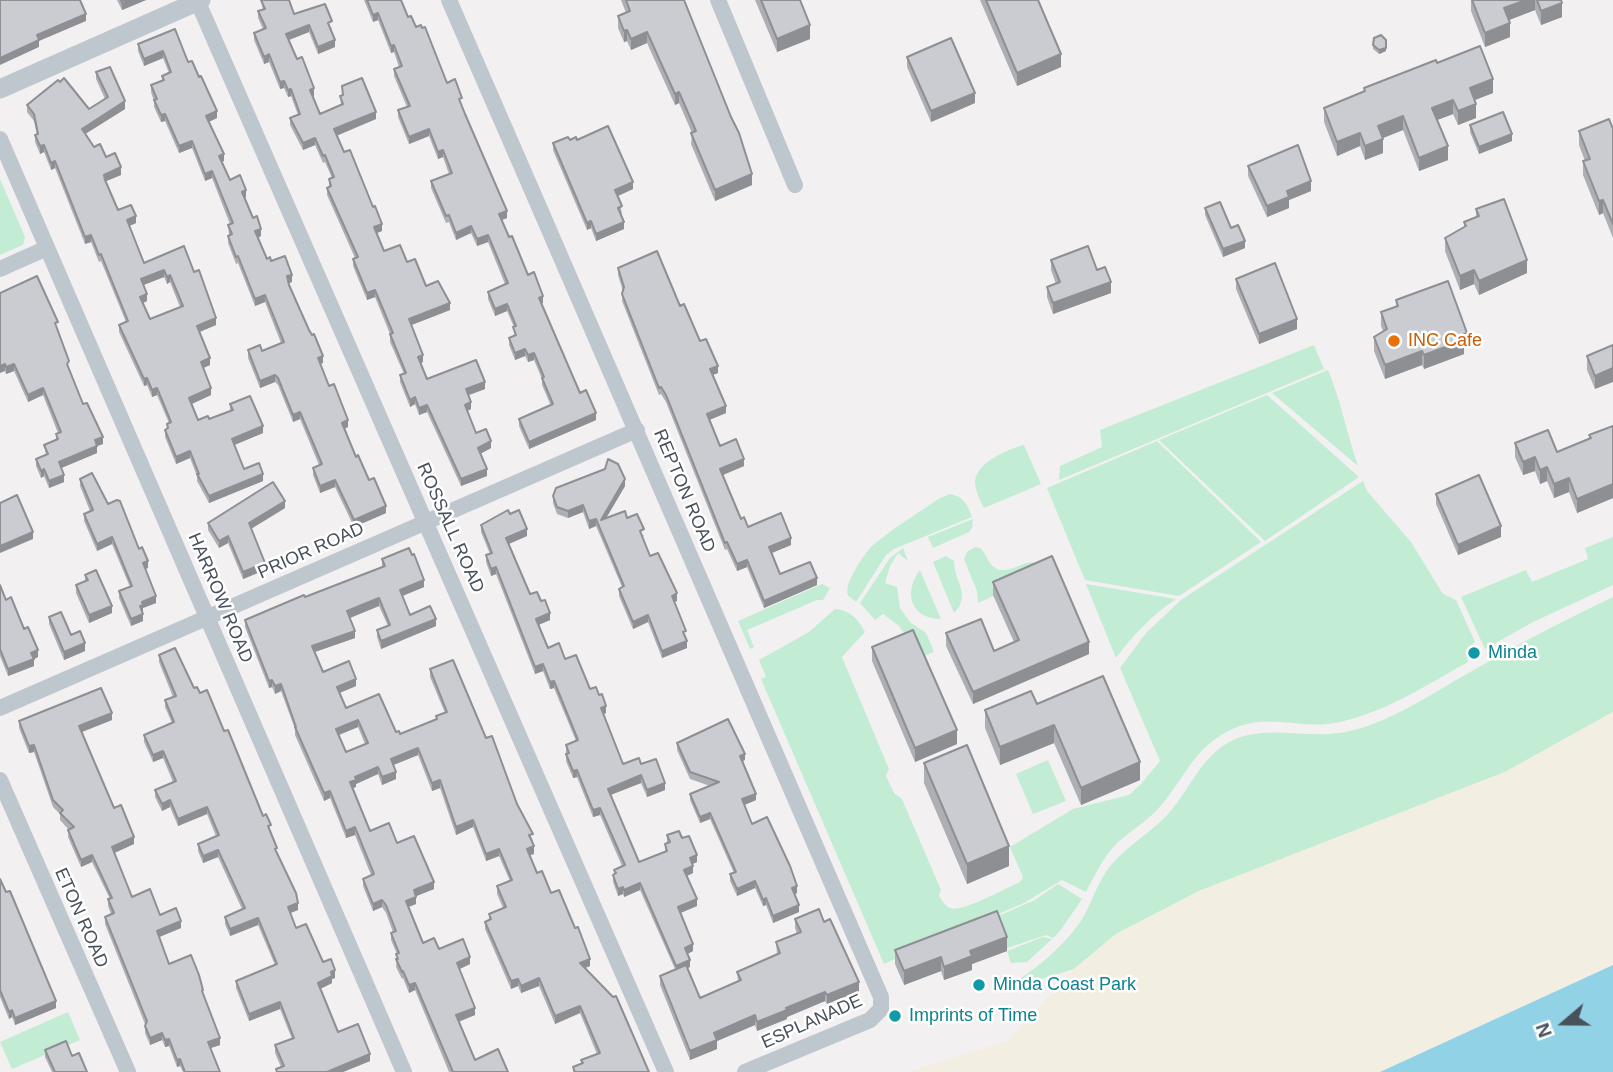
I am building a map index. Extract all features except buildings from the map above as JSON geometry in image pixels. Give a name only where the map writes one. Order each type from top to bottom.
[{"type":"street","name":"REPTON ROAD","points":[[449,0],[881,998]]},
{"type":"street","points":[[718,0],[795,185]]},
{"type":"street","points":[[0,89],[199,1]]},
{"type":"street","name":"ROSSALL ROAD","points":[[199,1],[666,1072]]},
{"type":"street","name":"HARROW ROAD","points":[[0,139],[404,1072]]},
{"type":"street","points":[[0,269],[47,248]]},
{"type":"street","name":"PRIOR ROAD","points":[[0,708],[637,430]]},
{"type":"street","name":"ETON ROAD","points":[[0,779],[128,1072]]},
{"type":"street","name":"ESPLANADE","points":[[745,1072],[870,1020],[881,1009],[881,998]]},
{"type":"green space","points":[[0,179],[25,237],[23,245],[0,255]]},
{"type":"green space","points":[[1314,345],[1324,369],[1059,480],[1060,466],[1102,447],[1100,430]]},
{"type":"green space","points":[[1328,370],[1337,394],[1358,466],[1272,393]]},
{"type":"green space","points":[[1267,395],[1359,477],[1265,541],[1159,440]]},
{"type":"green space","points":[[1157,441],[1261,542],[1179,596],[1085,580],[1047,488]]},
{"type":"green space","points":[[1024,445],[1041,484],[984,508],[976,488],[977,474],[994,457]]},
{"type":"green space","points":[[1363,481],[1367,491],[1411,542],[1443,594],[1456,600],[1475,642],[1468,650],[1468,662],[1401,699],[1365,715],[1317,725],[1254,722],[1227,732],[1213,740],[1194,760],[1158,809],[1112,848],[1086,892],[1062,880],[1024,903],[884,964],[761,679],[766,677],[759,660],[809,632],[835,609],[845,611],[856,619],[865,632],[842,657],[889,769],[886,776],[894,793],[902,799],[941,890],[941,899],[950,908],[964,907],[1020,882],[1023,877],[1010,847],[1073,809],[1129,795],[1160,761],[1120,668],[1146,633],[1181,600]]},
{"type":"green space","points":[[950,494],[964,502],[972,517],[894,549],[886,555],[856,602],[849,597],[847,590],[851,577],[871,547],[938,499]]},
{"type":"green space","points":[[973,519],[969,532],[933,548],[928,537]]},
{"type":"green space","points":[[1613,537],[1613,585],[1533,622],[1485,649],[1461,597],[1526,570],[1532,582],[1588,559],[1585,548]]},
{"type":"green space","points":[[975,547],[982,550],[995,568],[1005,570],[1033,562],[1039,575],[978,603],[977,591],[964,559],[967,552]]},
{"type":"green space","points":[[903,548],[908,561],[898,553],[890,566],[885,583],[897,587],[900,608],[911,623],[926,633],[934,652],[921,657],[899,626],[883,614],[875,620],[860,603],[890,558]]},
{"type":"green space","points":[[946,556],[954,561],[962,594],[962,601],[954,613],[933,562]]},
{"type":"green space","points":[[920,570],[941,619],[922,614],[912,603],[912,587]]},
{"type":"green space","points":[[822,584],[830,588],[823,600],[817,600],[747,630],[754,647],[750,649],[738,621]]},
{"type":"green space","points":[[1086,584],[1176,599],[1143,626],[1116,658]]},
{"type":"green space","points":[[1613,597],[1613,712],[1505,772],[1199,891],[1116,934],[1074,969],[999,992],[1042,962],[1071,935],[1112,863],[1168,814],[1205,763],[1220,748],[1248,735],[1339,733],[1374,724],[1408,708],[1559,623]]},
{"type":"green space","points":[[1048,760],[1066,801],[1033,814],[1016,774]]},
{"type":"green space","points":[[1058,884],[1082,899],[1060,931],[1053,938],[1046,935],[1007,948],[996,917],[1035,900]]},
{"type":"green space","points":[[1043,937],[1052,939],[1027,962],[1011,963],[1007,951]]},
{"type":"green space","points":[[68,1012],[80,1040],[12,1069],[0,1042]]},
{"type":"sand","points":[[1613,712],[1613,965],[1380,1072],[908,1072],[1007,1041],[1074,969],[1116,934],[1199,891],[1505,772]]},
{"type":"water","points":[[1613,965],[1613,1072],[1380,1072]]},
{"type":"place","name":"INC Cafe","points":[[1394,341]]},
{"type":"place","name":"Minda","points":[[1474,653]]},
{"type":"place","name":"Minda Coast Park","points":[[979,985]]},
{"type":"place","name":"Imprints of Time","points":[[895,1016]]}]
